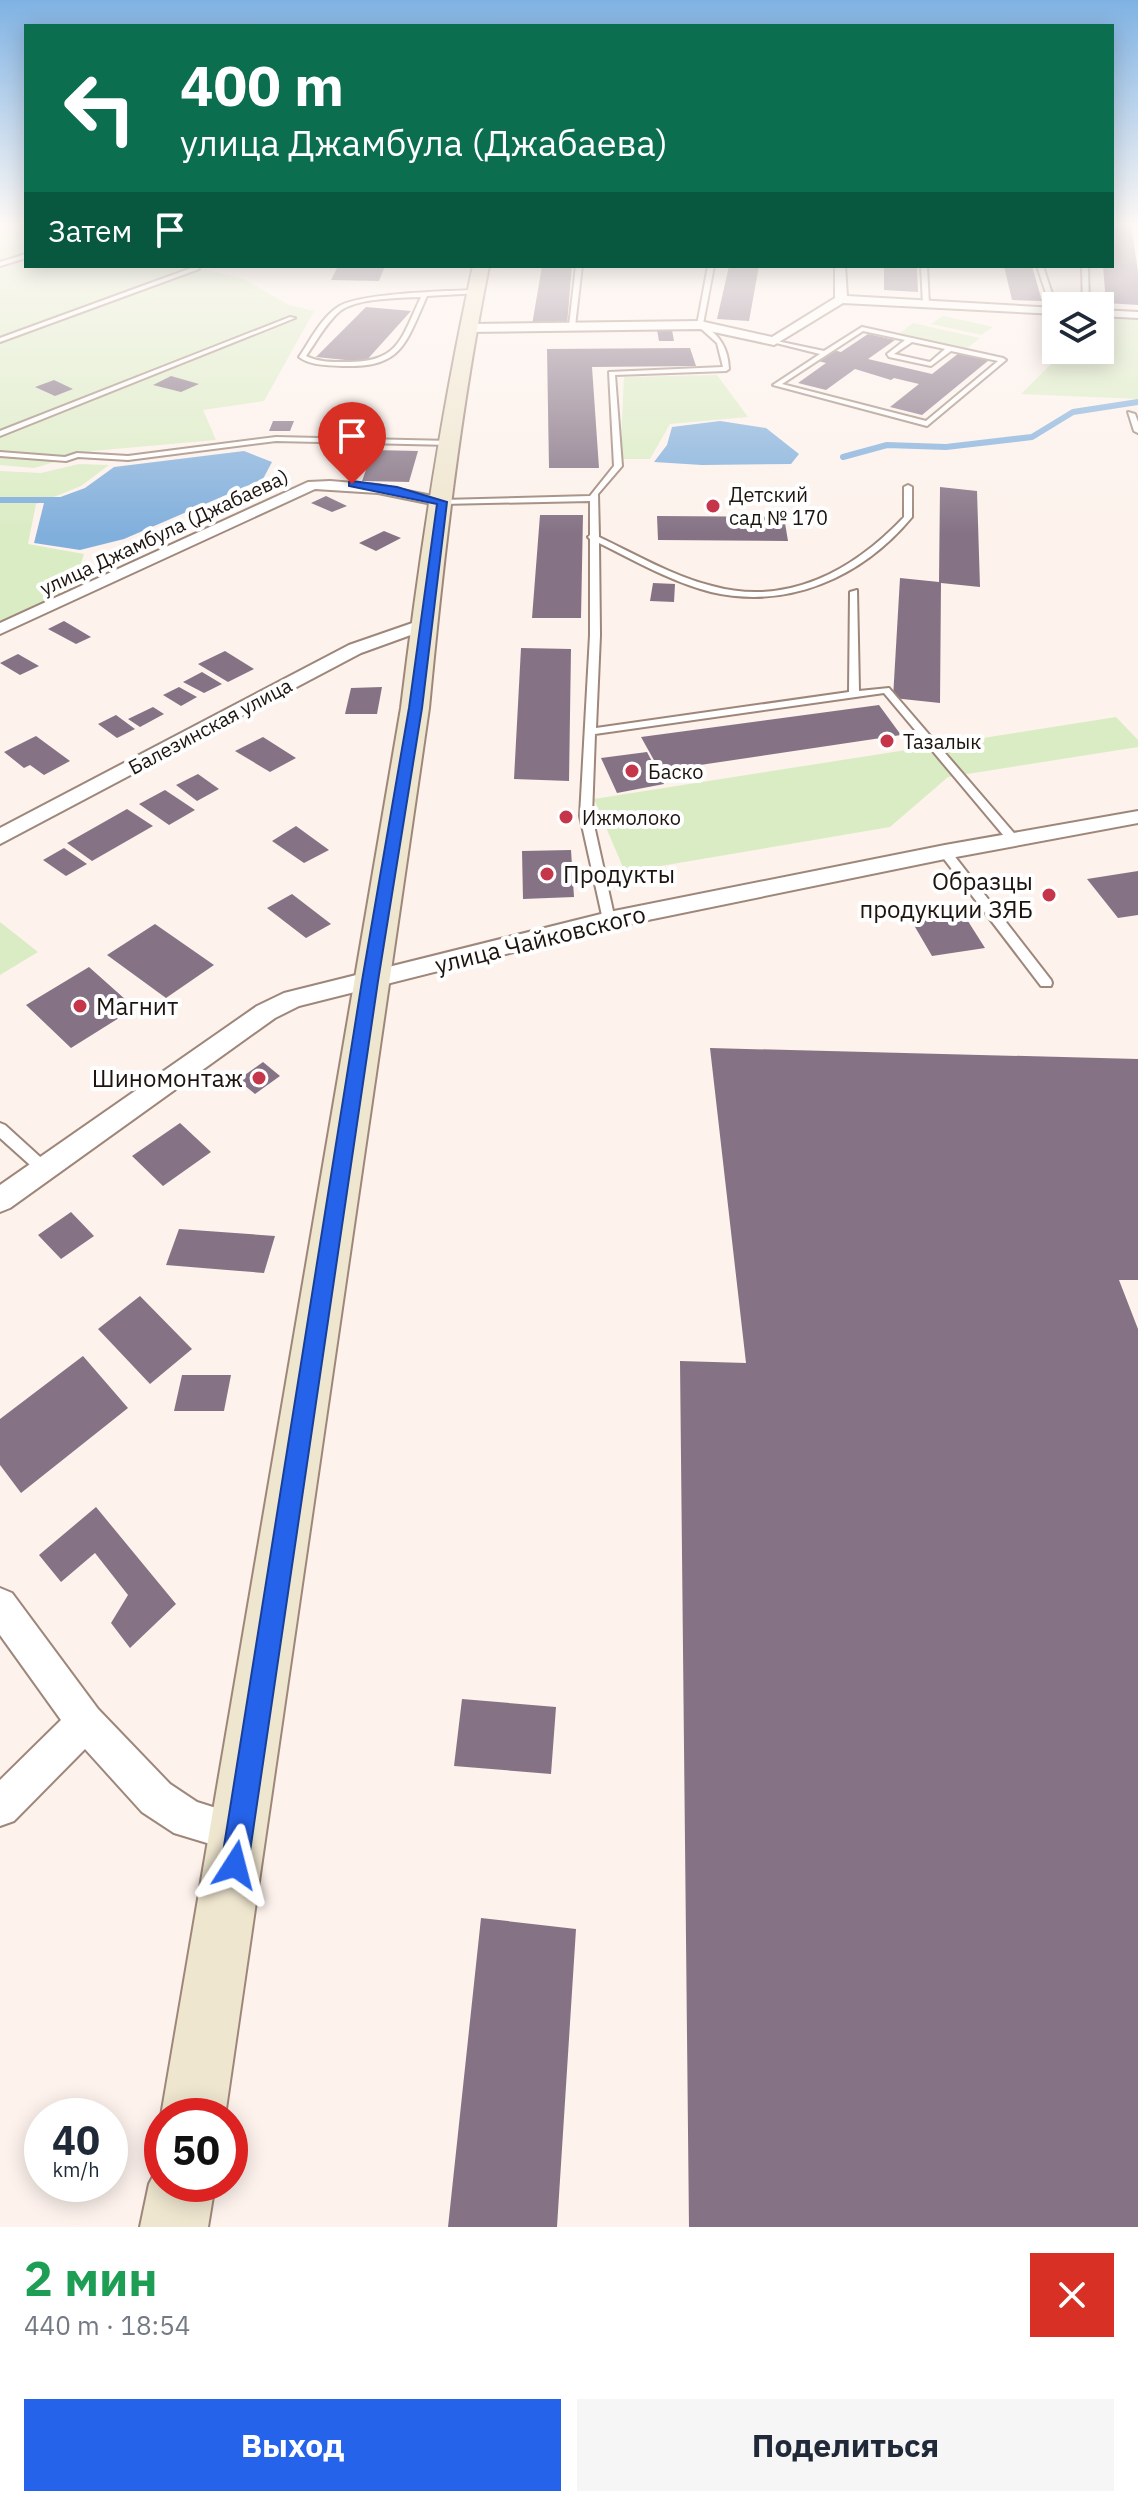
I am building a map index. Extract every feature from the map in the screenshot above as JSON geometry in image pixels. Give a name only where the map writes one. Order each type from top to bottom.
[{"type":"main road","points":[[196,2098],[415,708],[424,624],[468,328]]},
{"type":"main road","points":[[174,2227],[179,2202]]},
{"type":"street","points":[[468,328],[524,327]]},
{"type":"street","points":[[709,327],[774,341],[796,327]]},
{"type":"street","name":"улица Джамбула (Джабаева)","points":[[0,629],[313,485],[352,484],[397,490],[442,502]]},
{"type":"street","name":"Балезинская улица","points":[[0,837],[355,649],[424,624]]},
{"type":"street","name":"улица Чайковского","points":[[0,1200],[266,1012],[292,999],[609,920],[945,852],[1138,817]]},
{"type":"street","points":[[0,1605],[85,1722],[156,1798],[188,1819],[240,1834]]},
{"type":"street","points":[[0,1807],[85,1722]]},
{"type":"lane","points":[[0,340],[36,327]]},
{"type":"lane","points":[[0,434],[270,327]]},
{"type":"lane","points":[[325,327],[302,357],[315,362],[365,366],[384,362],[395,355],[409,327]]},
{"type":"lane","points":[[609,920],[586,816],[595,635],[594,494],[618,466],[611,373],[726,369],[726,351],[719,338],[703,327]]},
{"type":"lane","points":[[862,329],[910,340],[1003,360],[927,424],[776,385],[862,329]]},
{"type":"lane","points":[[910,340],[889,355],[931,364],[949,349]]},
{"type":"lane","points":[[774,341],[825,353]]},
{"type":"lane","points":[[1131,414],[1138,431]]},
{"type":"lane","points":[[0,454],[66,459],[77,455],[128,458],[276,439],[451,443]]},
{"type":"lane","points":[[592,537],[712,589],[748,595],[771,594],[826,583],[871,555],[908,517],[908,487]]},
{"type":"lane","points":[[442,502],[594,498]]},
{"type":"lane","points":[[854,592],[854,695]]},
{"type":"lane","points":[[590,732],[886,690],[1013,839]]},
{"type":"lane","points":[[945,852],[1046,983]]},
{"type":"lane","points":[[0,1129],[44,1169]]},
{"type":"green space","points":[[0,327],[305,327],[264,401],[203,410],[216,440],[92,451],[34,468],[0,465]]},
{"type":"green space","points":[[908,327],[931,327],[980,338],[967,348],[900,333]]},
{"type":"green space","points":[[944,327],[993,327],[981,335]]},
{"type":"green space","points":[[1114,327],[1138,327],[1138,399],[1021,394],[1051,364],[1114,364]]},
{"type":"green space","points":[[717,375],[748,417],[670,424],[650,459],[620,459],[624,377]]},
{"type":"green space","points":[[79,464],[109,465],[81,486],[36,504],[28,544],[84,554],[71,593],[0,620],[0,471],[41,473]]},
{"type":"green space","points":[[1116,717],[1138,740],[1138,747],[948,777],[890,827],[625,872],[594,799]]},
{"type":"green space","points":[[0,922],[38,952],[0,975]]},
{"type":"water","points":[[720,421],[766,428],[799,454],[791,464],[654,462],[667,445],[672,427]]},
{"type":"water","points":[[244,451],[272,462],[263,479],[124,539],[80,550],[34,543],[44,503],[85,488],[114,467]]},
{"type":"building","points":[[346,327],[397,327],[365,362],[316,357]]},
{"type":"building","points":[[657,330],[672,330],[674,341],[659,341]]},
{"type":"building","points":[[868,334],[895,340],[868,359],[932,374],[959,353],[989,360],[922,415],[890,407],[919,384],[894,378],[891,380],[855,369],[826,390],[798,383],[826,363],[818,361],[833,350],[841,352]]},
{"type":"building","points":[[690,348],[696,366],[592,367],[599,468],[549,468],[547,349]]},
{"type":"building","points":[[171,376],[199,384],[181,392],[153,385]]},
{"type":"building","points":[[54,380],[73,389],[55,396],[35,387]]},
{"type":"building","points":[[273,421],[294,421],[290,431],[269,431]]},
{"type":"building","points":[[342,426],[363,426],[358,437],[336,436]]},
{"type":"building","points":[[373,450],[418,451],[409,482],[362,481]]},
{"type":"building","points":[[940,487],[977,491],[980,587],[941,583],[940,703],[893,698],[900,578],[939,582]]},
{"type":"building","points":[[326,496],[347,506],[332,512],[311,503]]},
{"type":"building","points":[[540,515],[583,515],[581,618],[532,618]]},
{"type":"building","points":[[657,516],[784,517],[788,541],[658,540]]},
{"type":"building","points":[[384,531],[401,538],[376,551],[359,543]]},
{"type":"building","points":[[653,583],[675,584],[674,602],[650,601]]},
{"type":"building","points":[[64,621],[91,637],[76,644],[48,629]]},
{"type":"building","points":[[521,648],[571,649],[569,781],[514,779]]},
{"type":"building","points":[[225,651],[254,669],[228,682],[198,664]]},
{"type":"building","points":[[18,654],[39,666],[20,675],[0,663]]},
{"type":"building","points":[[202,672],[222,684],[204,693],[183,682]]},
{"type":"building","points":[[179,687],[197,697],[181,706],[163,695]]},
{"type":"building","points":[[382,687],[377,714],[345,714],[351,688]]},
{"type":"building","points":[[879,705],[901,735],[660,771],[641,737]]},
{"type":"building","points":[[153,707],[164,714],[140,727],[128,719]]},
{"type":"building","points":[[116,715],[135,729],[117,738],[98,724]]},
{"type":"building","points":[[36,736],[70,761],[44,775],[30,765],[24,768],[4,752]]},
{"type":"building","points":[[263,737],[296,758],[270,772],[235,751]]},
{"type":"building","name":"Баско","points":[[647,752],[664,784],[617,793],[601,758]]},
{"type":"building","points":[[198,774],[219,789],[197,801],[176,785]]},
{"type":"building","points":[[165,790],[195,810],[169,825],[139,804]]},
{"type":"building","points":[[127,809],[153,826],[92,861],[67,843]]},
{"type":"building","points":[[296,826],[329,850],[304,863],[272,841]]},
{"type":"building","points":[[64,848],[87,864],[66,876],[43,860]]},
{"type":"building","name":"Продукты","points":[[571,850],[574,897],[523,899],[522,851]]},
{"type":"building","points":[[1138,871],[1138,915],[1118,918],[1087,879]]},
{"type":"building","points":[[292,894],[331,924],[306,938],[267,908]]},
{"type":"building","points":[[959,907],[985,948],[932,956],[908,915]]},
{"type":"building","points":[[155,924],[214,965],[166,998],[107,955]]},
{"type":"building","name":"Магнит","points":[[89,967],[135,1008],[71,1048],[26,1005]]},
{"type":"building","points":[[710,1048],[1138,1059],[1138,1280],[1119,1280],[1138,1329],[1138,2227],[689,2227],[680,1361],[746,1363]]},
{"type":"building","name":"Шиномонтаж","points":[[263,1062],[280,1076],[255,1094],[238,1080]]},
{"type":"building","points":[[180,1123],[211,1152],[163,1186],[132,1156]]},
{"type":"building","points":[[71,1212],[94,1236],[61,1259],[38,1235]]},
{"type":"building","points":[[179,1229],[275,1236],[264,1273],[166,1265]]},
{"type":"building","points":[[140,1296],[192,1349],[150,1384],[98,1329]]},
{"type":"building","points":[[83,1356],[128,1408],[21,1493],[0,1465],[0,1419]]},
{"type":"building","points":[[182,1375],[231,1375],[224,1411],[174,1411]]},
{"type":"building","points":[[96,1507],[176,1604],[130,1648],[111,1623],[128,1595],[95,1553],[61,1582],[39,1555]]},
{"type":"building","points":[[462,1699],[556,1707],[551,1774],[454,1766]]},
{"type":"building","points":[[481,1918],[576,1929],[557,2227],[448,2227]]},
{"type":"waterway","points":[[843,457],[887,445],[946,447],[1032,437],[1073,412],[1138,402]]},
{"type":"waterway","points":[[0,500],[66,500]]},
{"type":"place","name":"Детский сад № 170","points":[[713,506]]},
{"type":"place","name":"Тазалык","points":[[887,741]]},
{"type":"place","name":"Баско","points":[[632,771]]},
{"type":"place","name":"Ижмолоко","points":[[566,817]]},
{"type":"place","name":"Продукты","points":[[547,874]]},
{"type":"place","name":"Образцы продукции ЗЯБ","points":[[1049,895]]},
{"type":"place","name":"Магнит","points":[[80,1006]]},
{"type":"place","name":"Шиномонтаж","points":[[259,1078]]},
{"type":"route","points":[[235,1865],[370,981],[415,708],[442,502],[397,490],[352,484]]}]
